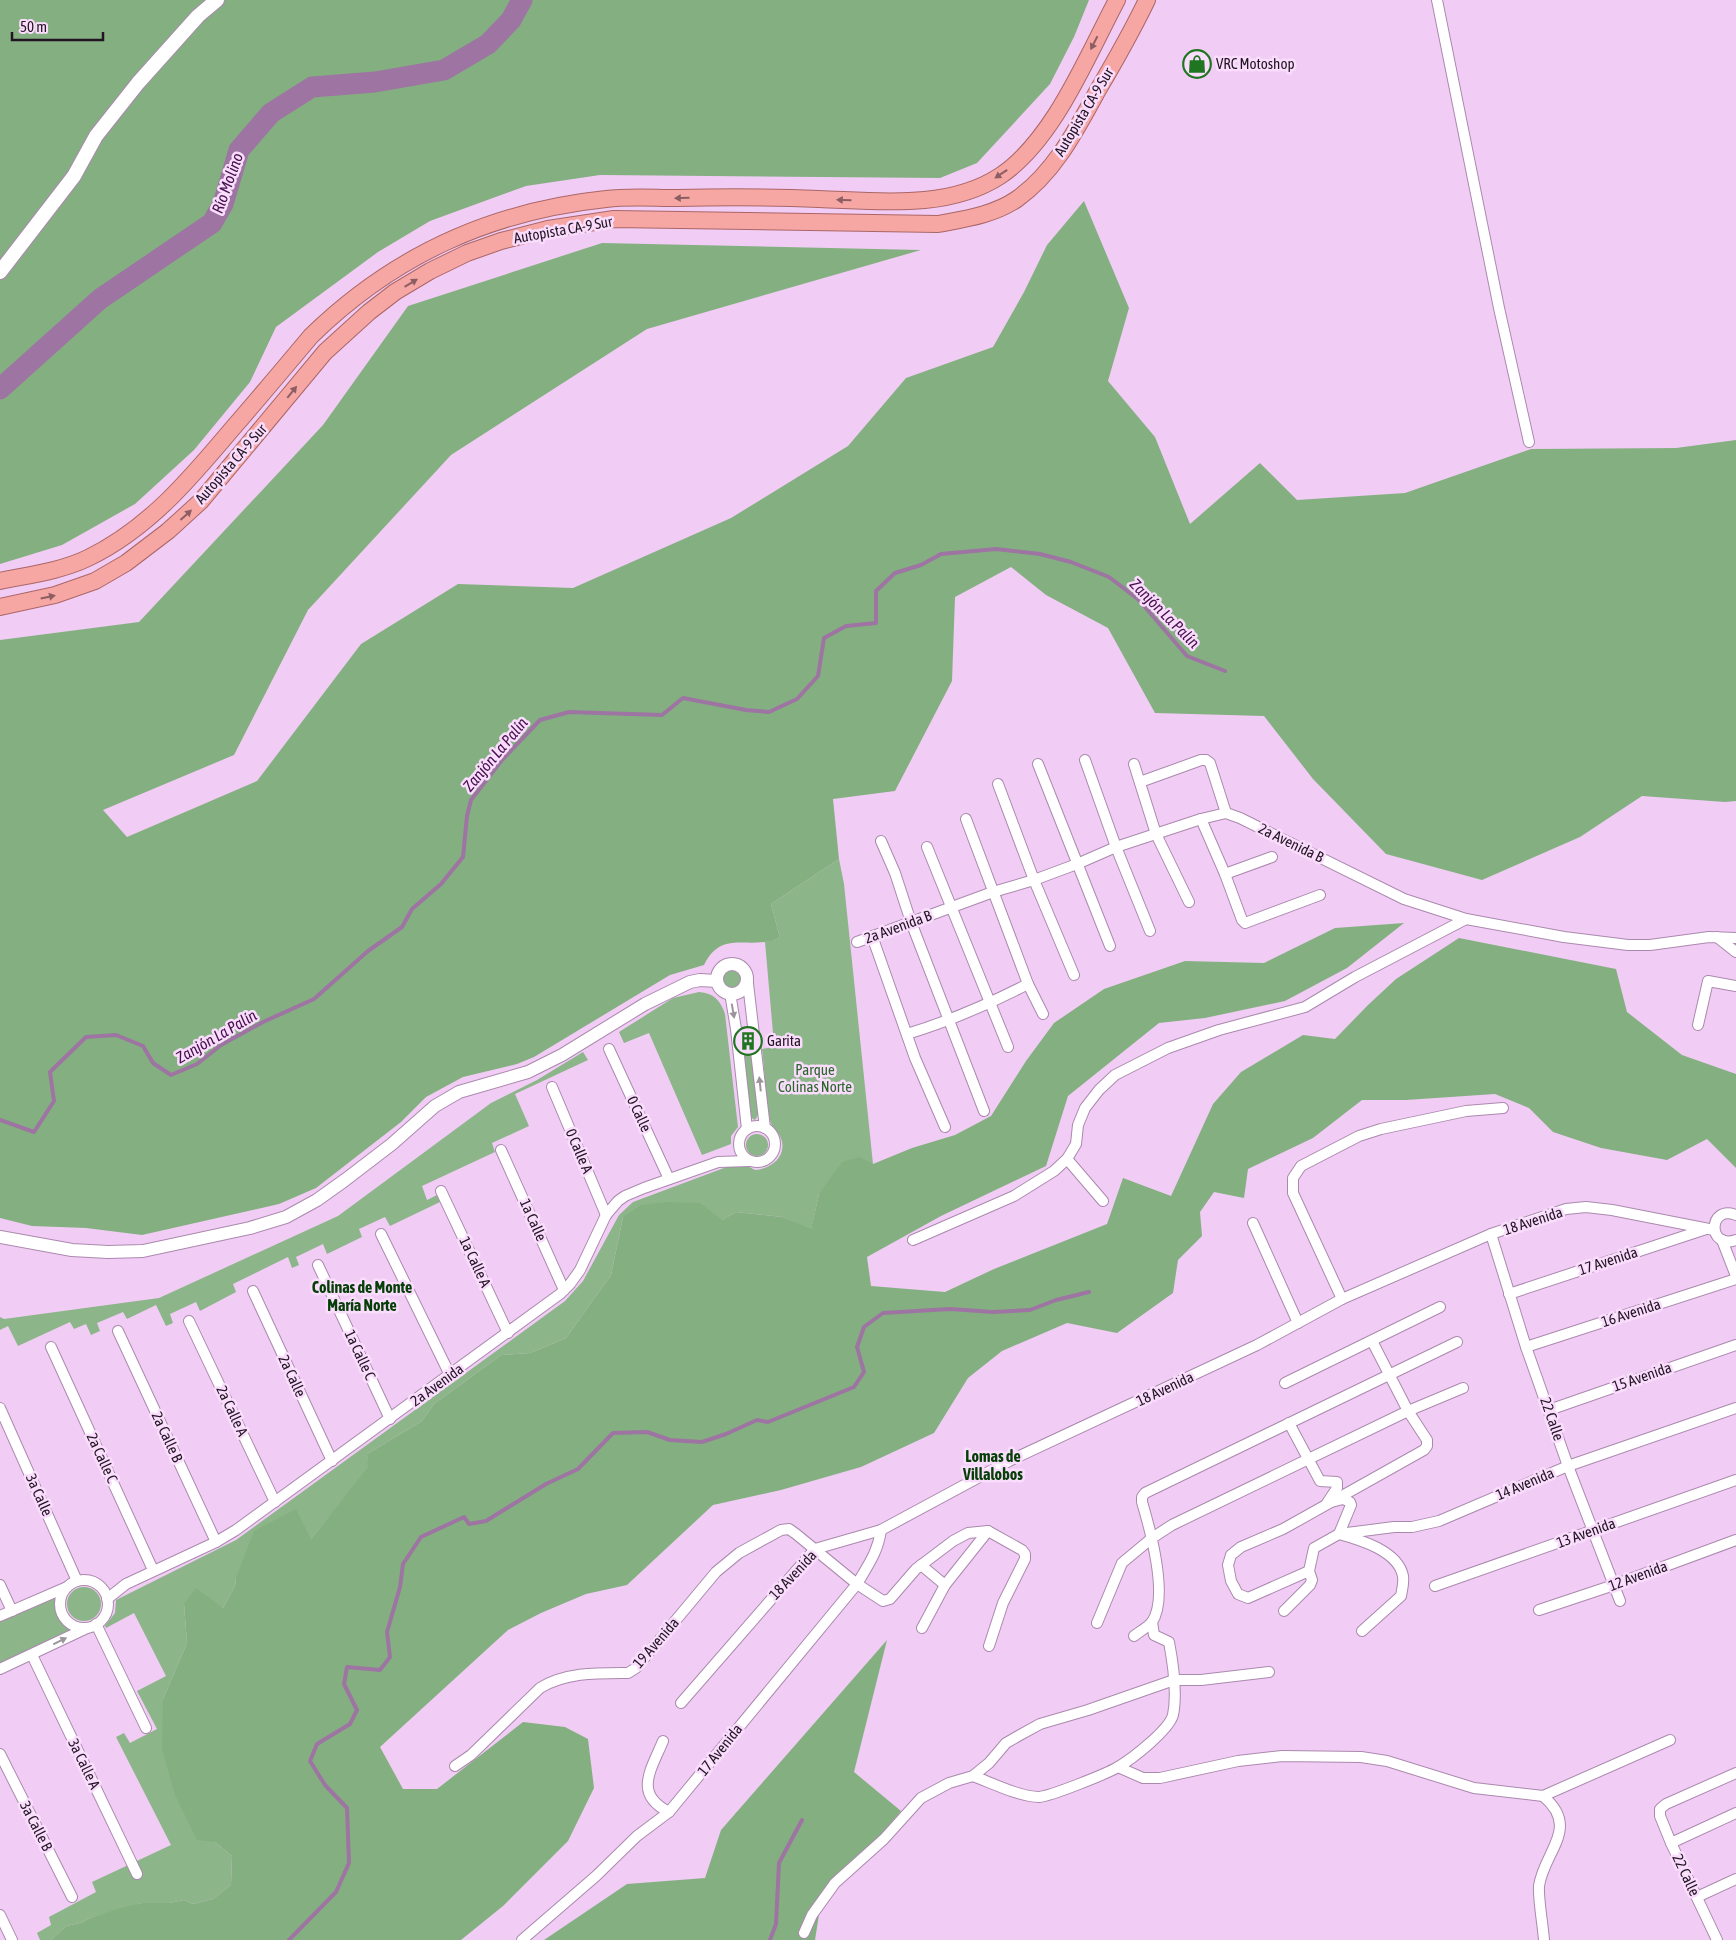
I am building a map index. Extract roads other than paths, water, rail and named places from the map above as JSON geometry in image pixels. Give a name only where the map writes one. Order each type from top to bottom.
[{"type":"highway","name":"Autopista CA-9 Sur","points":[[0,581],[47,571],[86,559],[113,545],[157,512],[200,467],[312,336],[331,317],[385,275],[421,254],[494,221],[542,208],[608,198],[764,197],[889,201],[928,199],[973,190],[999,176],[1023,158],[1045,130],[1068,93],[1117,0]]},
{"type":"highway","name":"Autopista CA-9 Sur","points":[[0,607],[55,595],[95,581],[126,563],[168,531],[201,501],[325,352],[368,312],[395,292],[430,271],[467,253],[501,241],[548,229],[614,219],[938,224],[984,214],[1005,206],[1017,199],[1042,178],[1065,148],[1131,33],[1147,0]]},
{"type":"main road","points":[[0,272],[74,176],[96,136],[138,83],[198,16],[217,0]]},
{"type":"street","points":[[1437,0],[1499,308],[1529,442]]},
{"type":"street","points":[[1085,760],[1116,847],[1150,931]]},
{"type":"street","points":[[1140,782],[1201,760],[1206,760],[1210,763],[1226,813]]},
{"type":"street","points":[[1038,764],[1110,946]]},
{"type":"street","points":[[1134,764],[1156,834],[1189,902]]},
{"type":"street","points":[[998,784],[1034,880],[1074,975]]},
{"type":"street","name":"2a Avenida B","points":[[857,942],[993,892],[1034,880],[1116,847],[1201,819],[1226,813],[1249,822],[1404,899],[1466,919],[1564,937],[1628,945],[1650,945],[1717,937],[1736,938]]},
{"type":"street","points":[[966,818],[1028,984],[1043,1014]]},
{"type":"street","points":[[1201,819],[1225,874],[1242,920],[1245,923],[1320,895]]},
{"type":"street","points":[[881,841],[895,873],[911,922],[984,1111]]},
{"type":"street","points":[[927,847],[950,908],[1008,1047]]},
{"type":"street","points":[[1225,874],[1272,857]]},
{"type":"street","points":[[914,1240],[1014,1196],[1054,1171],[1067,1159],[1076,1144],[1078,1125],[1084,1108],[1115,1075],[1177,1045],[1220,1030],[1305,1007],[1355,977],[1466,919]]},
{"type":"street","points":[[872,936],[915,1058],[946,1127]]},
{"type":"street","points":[[1717,937],[1736,952]]},
{"type":"street","points":[[747,975],[748,980],[744,989],[736,993],[722,990],[717,981],[722,967],[732,964],[742,967],[747,975],[754,1026],[765,1128]]},
{"type":"street","points":[[0,1237],[72,1250],[143,1252],[250,1228],[286,1217],[317,1200],[345,1180],[392,1144],[430,1110],[459,1092],[528,1072],[562,1055],[645,1004],[690,982],[700,980],[717,981]]},
{"type":"street","points":[[1698,1025],[1708,981],[1736,986]]},
{"type":"street","points":[[907,1034],[949,1021],[990,1004],[1028,984]]},
{"type":"street","points":[[730,993],[747,1129]]},
{"type":"street","points":[[736,1030],[754,1026]]},
{"type":"street","name":"0 Calle","points":[[609,1049],[669,1178]]},
{"type":"street","name":"0 Calle A","points":[[552,1087],[606,1215]]},
{"type":"street","points":[[1342,1299],[1293,1193],[1293,1178],[1301,1166],[1359,1136],[1381,1129],[1466,1111],[1504,1108]]},
{"type":"street","points":[[758,1126],[765,1128],[773,1135],[775,1141],[774,1152],[766,1161],[760,1163],[748,1161],[740,1152],[739,1140],[741,1134],[747,1129],[758,1126]]},
{"type":"street","name":"2a Avenida","points":[[718,1162],[725,1157],[739,1140]]},
{"type":"street","name":"1a Calle","points":[[502,1150],[564,1290]]},
{"type":"street","points":[[1067,1159],[1102,1201]]},
{"type":"street","name":"2a Avenida","points":[[107,1599],[126,1584],[216,1542],[236,1530],[450,1376],[564,1290],[580,1270],[606,1215],[625,1196],[669,1178],[718,1162],[748,1161]]},
{"type":"street","name":"1a Calle A","points":[[442,1191],[508,1333]]},
{"type":"street","name":"18 Avenida","points":[[681,1704],[815,1549],[881,1530],[1009,1461],[1257,1345],[1342,1299],[1491,1234],[1566,1209],[1586,1207],[1612,1210],[1710,1229]]},
{"type":"street","points":[[1736,1214],[1727,1213],[1720,1216],[1710,1229],[1722,1240],[1736,1278]]},
{"type":"street","points":[[1253,1223],[1298,1323]]},
{"type":"street","name":"17 Avenida","points":[[1509,1294],[1710,1229]]},
{"type":"street","points":[[381,1234],[450,1376]]},
{"type":"street","name":"22 Calle","points":[[1491,1234],[1526,1347],[1568,1466],[1620,1601]]},
{"type":"street","points":[[1722,1240],[1727,1242],[1736,1240]]},
{"type":"street","name":"1a Calle C","points":[[318,1265],[390,1419]]},
{"type":"street","name":"16 Avenida","points":[[1526,1347],[1736,1278]]},
{"type":"street","name":"2a Calle","points":[[253,1290],[332,1461]]},
{"type":"street","points":[[1286,1383],[1440,1307]]},
{"type":"street","name":"2a Calle A","points":[[189,1321],[275,1502]]},
{"type":"street","name":"2a Calle B","points":[[118,1332],[216,1542]]},
{"type":"street","points":[[1284,1611],[1310,1585],[1312,1580],[1309,1571],[1248,1598],[1238,1594],[1231,1581],[1228,1565],[1231,1555],[1241,1547],[1283,1529],[1424,1450],[1427,1446],[1427,1440],[1408,1412],[1372,1341]]},
{"type":"street","points":[[973,1776],[1026,1795],[1040,1797],[1118,1767],[1160,1734],[1173,1717],[1174,1680],[1169,1642],[1154,1636],[1152,1622],[1159,1600],[1152,1538],[1142,1502],[1145,1492],[1457,1342]]},
{"type":"street","name":"15 Avenida","points":[[1549,1410],[1736,1345]]},
{"type":"street","name":"2a Calle C","points":[[51,1347],[153,1570]]},
{"type":"street","points":[[1097,1623],[1122,1563],[1152,1538],[1172,1525],[1408,1412],[1463,1388]]},
{"type":"street","name":"3a Calle","points":[[0,1408],[77,1581]]},
{"type":"street","name":"14 Avenida","points":[[1309,1571],[1314,1548],[1339,1534],[1394,1527],[1412,1527],[1439,1521],[1568,1466],[1736,1408]]},
{"type":"street","points":[[1289,1424],[1320,1481],[1337,1482],[1337,1488],[1327,1503]]},
{"type":"street","name":"13 Avenida","points":[[1435,1586],[1736,1480]]},
{"type":"street","points":[[1327,1503],[1343,1499],[1350,1502],[1351,1506],[1339,1534],[1359,1539],[1386,1554],[1394,1561],[1403,1577],[1401,1596],[1362,1632]]},
{"type":"street","name":"19 Avenida","points":[[455,1766],[471,1755],[540,1688],[552,1681],[567,1676],[628,1673],[636,1668],[716,1572],[739,1553],[781,1530],[789,1529],[815,1549]]},
{"type":"street","name":"17 Avenida","points":[[522,1940],[596,1876],[638,1836],[669,1812],[857,1584],[879,1545],[881,1530]]},
{"type":"street","points":[[815,1549],[857,1584],[883,1601],[890,1599],[909,1575],[921,1565],[953,1541],[968,1533],[988,1531],[1022,1550],[1025,1559],[1003,1603],[988,1646]]},
{"type":"street","points":[[922,1628],[945,1585],[988,1531]]},
{"type":"street","name":"12 Avenida","points":[[1539,1610],[1614,1585],[1736,1540]]},
{"type":"street","points":[[921,1565],[945,1585]]},
{"type":"street","points":[[0,1616],[77,1581],[90,1580],[101,1587],[107,1599],[105,1615],[92,1626],[0,1669]]},
{"type":"street","name":"2a Avenida","points":[[101,1587],[114,1587],[126,1584]]},
{"type":"street","points":[[0,1585],[12,1611]]},
{"type":"street","points":[[68,1586],[60,1600],[63,1614],[73,1625],[92,1626]]},
{"type":"street","points":[[1134,1636],[1152,1622]]},
{"type":"street","points":[[92,1626],[146,1728]]},
{"type":"street","name":"3a Calle A","points":[[32,1655],[137,1874]]},
{"type":"street","points":[[804,1934],[812,1915],[835,1883],[884,1839],[921,1798],[949,1784],[973,1776],[989,1763],[1006,1743],[1040,1724],[1088,1710],[1174,1680],[1201,1680],[1269,1672]]},
{"type":"street","points":[[1118,1767],[1143,1778],[1160,1778],[1238,1760],[1282,1756],[1361,1757],[1387,1761],[1474,1788],[1505,1790],[1543,1796],[1670,1740]]},
{"type":"street","points":[[663,1741],[649,1776],[647,1787],[649,1797],[657,1806],[669,1812]]},
{"type":"street","name":"3a Calle B","points":[[0,1754],[72,1897]]},
{"type":"street","name":"22 Calle","points":[[1717,1940],[1671,1843],[1660,1816],[1660,1809],[1666,1804],[1736,1772]]},
{"type":"street","points":[[1543,1796],[1556,1811],[1561,1823],[1559,1838],[1539,1886],[1544,1940]]},
{"type":"street","points":[[1671,1843],[1736,1813]]},
{"type":"street","points":[[1697,1897],[1736,1879]]},
{"type":"street","points":[[0,1915],[12,1940]]},
{"type":"waterway","name":"Río Molino","points":[[0,389],[100,299],[212,223],[223,204],[239,150],[271,113],[312,87],[375,82],[444,70],[488,44],[511,20],[522,0]]},
{"type":"waterway","name":"Zanjón La Palín","points":[[0,1120],[34,1132],[54,1101],[50,1072],[86,1037],[116,1035],[143,1046],[153,1063],[171,1075],[197,1064],[221,1045],[263,1022],[314,999],[368,951],[402,927],[412,909],[441,884],[463,857],[467,816],[471,800],[502,760],[540,720],[569,712],[662,715],[683,698],[746,710],[769,712],[797,699],[818,676],[824,638],[846,626],[876,623],[876,591],[895,573],[921,565],[941,554],[996,549],[1040,554],[1071,562],[1109,577],[1139,600],[1187,656],[1225,671]]},
{"type":"waterway","points":[[289,1940],[336,1892],[349,1863],[347,1808],[325,1785],[310,1761],[317,1744],[350,1724],[357,1710],[344,1684],[347,1667],[380,1670],[390,1657],[387,1632],[400,1587],[403,1564],[421,1537],[464,1517],[469,1524],[486,1521],[546,1484],[578,1469],[613,1433],[647,1432],[670,1440],[702,1442],[757,1420],[768,1422],[854,1387],[864,1372],[857,1347],[864,1327],[883,1313],[950,1309],[993,1312],[1030,1310],[1056,1300],[1089,1292]]},
{"type":"waterway","points":[[770,1940],[776,1924],[779,1863],[802,1820]]},
{"type":"place","name":"VRC Motoshop","points":[[1197,64]]},
{"type":"place","name":"Garita","points":[[748,1041]]},
{"type":"district","name":"Colinas de Monte María Norte","points":[[362,1296]]},
{"type":"district","name":"Lomas de Villalobos","points":[[993,1465]]},
{"type":"park label","name":"Parque Colinas Norte","points":[[815,1078]]}]
